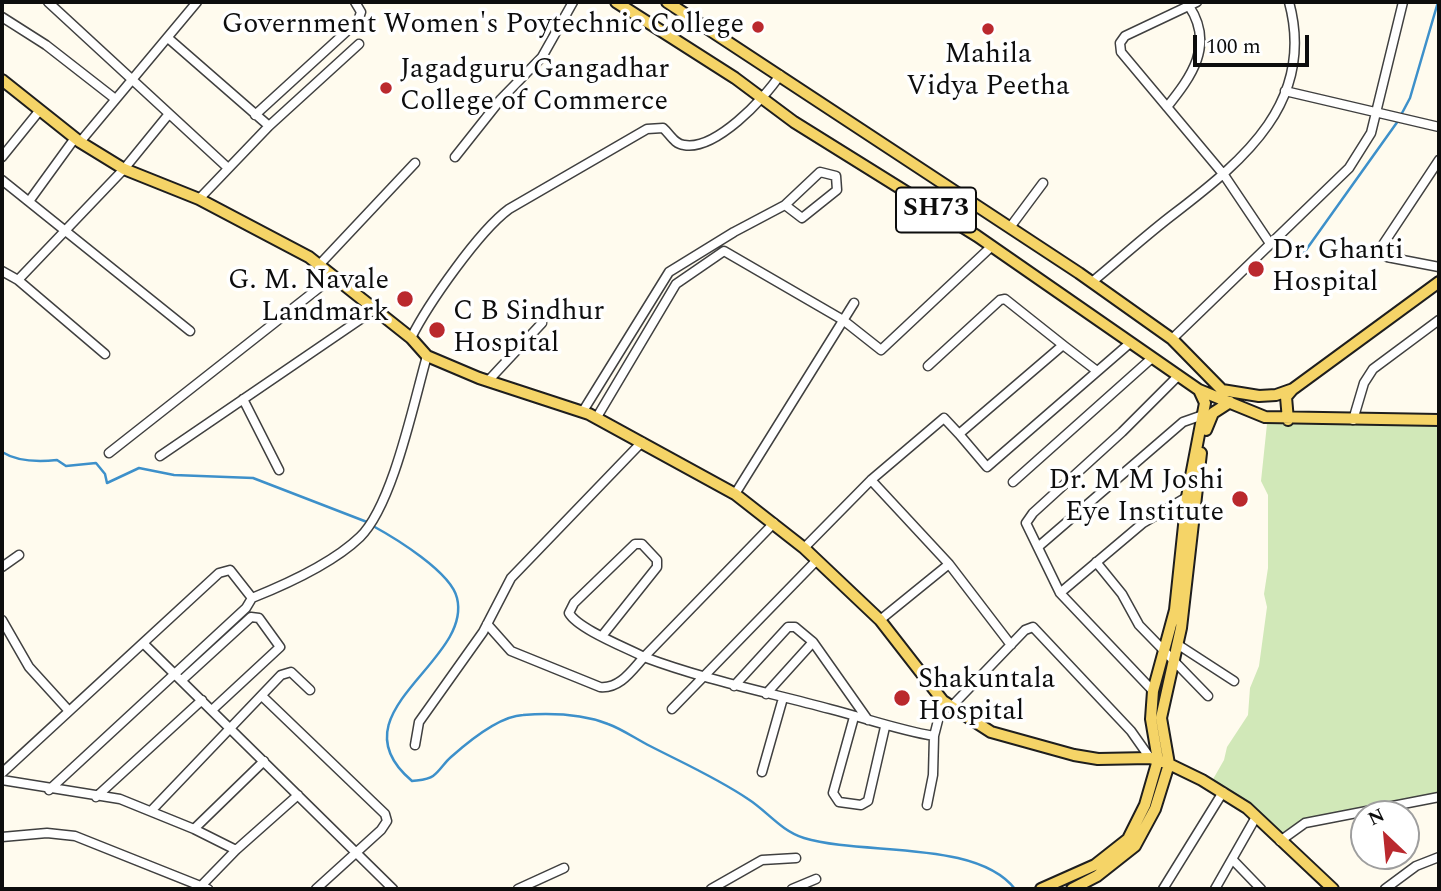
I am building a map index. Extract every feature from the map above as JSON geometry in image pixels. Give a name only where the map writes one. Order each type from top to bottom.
[{"type":"main road","name":"SH73","points":[[617,2],[763,97],[793,122],[992,246],[1199,390],[1259,396],[1276,395],[1293,389],[1439,282]]},
{"type":"main road","name":"SH73","points":[[667,2],[780,75],[811,99],[1011,226],[1092,282],[1172,339],[1230,402],[1256,415],[1288,420],[1439,420]]},
{"type":"main road","points":[[2,80],[77,140],[124,169],[199,199],[320,264],[411,338],[428,356],[488,381],[597,417],[735,494],[804,548],[880,620],[947,704],[1003,737],[1098,760],[1159,761],[1223,792],[1256,817],[1333,889]]},
{"type":"main road","points":[[1288,420],[1286,397],[1293,389]]},
{"type":"main road","points":[[1159,761],[1151,719],[1153,691],[1169,655],[1177,644],[1191,566],[1205,398],[1199,390]]},
{"type":"main road","points":[[1072,889],[1097,870],[1128,839],[1145,806],[1159,761],[1161,718],[1187,497],[1203,422],[1219,392]]},
{"type":"main road","points":[[1203,422],[1230,402]]},
{"type":"main road","points":[[1041,889],[1097,870]]},
{"type":"street","points":[[48,2],[228,168]]},
{"type":"street","points":[[30,200],[77,140],[197,2]]},
{"type":"street","points":[[255,115],[358,21],[361,12],[355,2]]},
{"type":"street","points":[[455,157],[501,99],[542,57],[573,2]]},
{"type":"street","points":[[1092,282],[1224,175],[1263,135],[1285,91],[1295,36],[1289,2]]},
{"type":"street","points":[[1172,339],[1349,167],[1371,133],[1403,2]]},
{"type":"street","points":[[1167,107],[1192,77],[1198,54],[1198,25],[1193,4],[1135,29],[1120,43],[1128,64],[1224,175],[1269,242]]},
{"type":"street","points":[[2,17],[46,46],[114,98]]},
{"type":"street","points":[[168,38],[269,126]]},
{"type":"street","points":[[199,199],[269,126],[359,44]]},
{"type":"street","points":[[411,338],[423,313],[491,225],[509,209],[647,129],[663,128],[676,142],[688,146],[724,131],[763,97],[780,75]]},
{"type":"street","points":[[1285,91],[1376,110],[1439,127]]},
{"type":"street","points":[[2,157],[40,110]]},
{"type":"street","points":[[18,280],[124,169],[168,115]]},
{"type":"street","points":[[1439,160],[1382,246],[1387,257],[1439,267]]},
{"type":"street","points":[[320,264],[415,163]]},
{"type":"street","points":[[583,411],[669,272],[734,232],[785,205],[820,172],[836,176],[837,190],[802,218],[785,205]]},
{"type":"street","points":[[2,180],[190,331]]},
{"type":"street","points":[[1011,226],[1043,183]]},
{"type":"street","points":[[597,417],[677,284],[724,251],[843,320],[881,350],[992,246]]},
{"type":"street","points":[[2,271],[18,280],[105,354]]},
{"type":"street","points":[[109,453],[334,276]]},
{"type":"street","points":[[928,366],[1000,300],[1005,299],[1097,371]]},
{"type":"street","points":[[735,494],[854,303]]},
{"type":"street","points":[[160,456],[374,310]]},
{"type":"street","points":[[1353,421],[1363,383],[1373,369],[1439,320]]},
{"type":"street","points":[[488,381],[542,323]]},
{"type":"street","points":[[804,548],[871,480],[944,418],[987,467],[1130,343]]},
{"type":"street","points":[[959,434],[1063,345]]},
{"type":"street","points":[[179,677],[246,608],[252,598],[301,577],[366,531],[382,502],[428,356]]},
{"type":"street","points":[[1013,482],[1152,358]]},
{"type":"street","points":[[1153,691],[1060,593],[1028,527],[1028,517],[1122,432],[1178,376]]},
{"type":"street","points":[[243,399],[279,470]]},
{"type":"street","points":[[1038,547],[1183,422],[1203,422]]},
{"type":"street","points":[[415,745],[415,733],[431,701],[488,624],[511,578],[642,442]]},
{"type":"street","points":[[871,480],[949,564],[1011,645]]},
{"type":"street","points":[[1060,593],[1143,523],[1187,497]]},
{"type":"street","points":[[488,624],[511,651],[608,688],[619,682],[774,523]]},
{"type":"street","points":[[603,635],[657,567],[657,560],[642,544],[631,547],[570,608],[571,618],[644,657],[703,678],[885,727],[934,736]]},
{"type":"street","points":[[2,567],[19,555]]},
{"type":"street","points":[[672,709],[817,560]]},
{"type":"street","points":[[1096,562],[1122,594],[1139,625],[1208,696]]},
{"type":"street","points":[[880,620],[949,564]]},
{"type":"street","points":[[2,773],[223,570],[233,573],[252,598]]},
{"type":"street","points":[[49,790],[251,617],[259,618],[280,647],[212,710]]},
{"type":"street","points":[[2,620],[29,667],[69,711]]},
{"type":"street","points":[[734,687],[788,627],[794,627],[813,642],[869,721]]},
{"type":"street","points":[[927,805],[933,775],[934,736],[947,704],[1029,628],[1036,629],[1159,761]]},
{"type":"street","points":[[766,694],[813,642]]},
{"type":"street","points":[[143,643],[393,889]]},
{"type":"street","points":[[1177,644],[1234,681]]},
{"type":"street","points":[[151,811],[286,672],[296,675],[310,690]]},
{"type":"street","points":[[262,696],[385,814],[387,821],[382,830],[356,855],[316,889]]},
{"type":"street","points":[[762,772],[783,698]]},
{"type":"street","points":[[96,797],[202,700]]},
{"type":"street","points":[[854,717],[833,793],[839,802],[861,805],[868,801],[885,727]]},
{"type":"street","points":[[194,828],[264,761]]},
{"type":"street","points":[[2,780],[49,790],[120,799],[194,828],[236,850]]},
{"type":"street","points":[[1163,889],[1223,792]]},
{"type":"street","points":[[2,837],[47,833],[75,836],[204,888],[236,850],[298,795]]},
{"type":"street","points":[[1280,841],[1305,823],[1439,797]]},
{"type":"street","points":[[1215,889],[1256,817]]},
{"type":"street","points":[[1385,889],[1416,866],[1439,857]]},
{"type":"street","points":[[711,889],[762,860],[796,858]]},
{"type":"street","points":[[1233,860],[1261,889]]},
{"type":"street","points":[[518,889],[564,868]]},
{"type":"street","points":[[792,889],[816,879]]},
{"type":"green space","points":[[1267,424],[1439,425],[1439,794],[1408,800],[1350,800],[1350,811],[1300,821],[1283,837],[1228,789],[1212,781],[1224,760],[1227,747],[1248,715],[1250,688],[1259,666],[1267,607],[1264,594],[1268,568],[1268,495],[1261,481]]},
{"type":"waterway","points":[[1401,115],[1410,98],[1438,2]]},
{"type":"waterway","points":[[1301,257],[1398,121]]},
{"type":"waterway","points":[[2,452],[15,458],[57,460],[66,466],[96,463],[105,474],[107,483],[139,468],[174,475],[253,478],[367,522]]},
{"type":"waterway","points":[[373,526],[434,567],[453,588],[457,598],[456,621],[445,644],[395,710],[387,733],[391,756],[412,781],[433,776],[466,744],[485,730],[514,716],[544,714],[588,718],[608,724],[724,784],[796,835],[828,843],[917,852],[974,862],[997,873],[1015,889]]},
{"type":"place","name":"Government Women's Poytechnic College","points":[[758,27]]},
{"type":"place","name":"Mahila Vidya Peetha","points":[[988,29]]},
{"type":"place","name":"Jagadguru Gangadhar College of Commerce","points":[[386,88]]},
{"type":"place","name":"Dr. Ghanti Hospital","points":[[1256,269]]},
{"type":"place","name":"G. M. Navale Landmark","points":[[405,299]]},
{"type":"place","name":"C B Sindhur Hospital","points":[[437,330]]},
{"type":"place","name":"Dr. M M Joshi Eye Institute","points":[[1240,499]]},
{"type":"place","name":"Shakuntala Hospital","points":[[902,698]]}]
